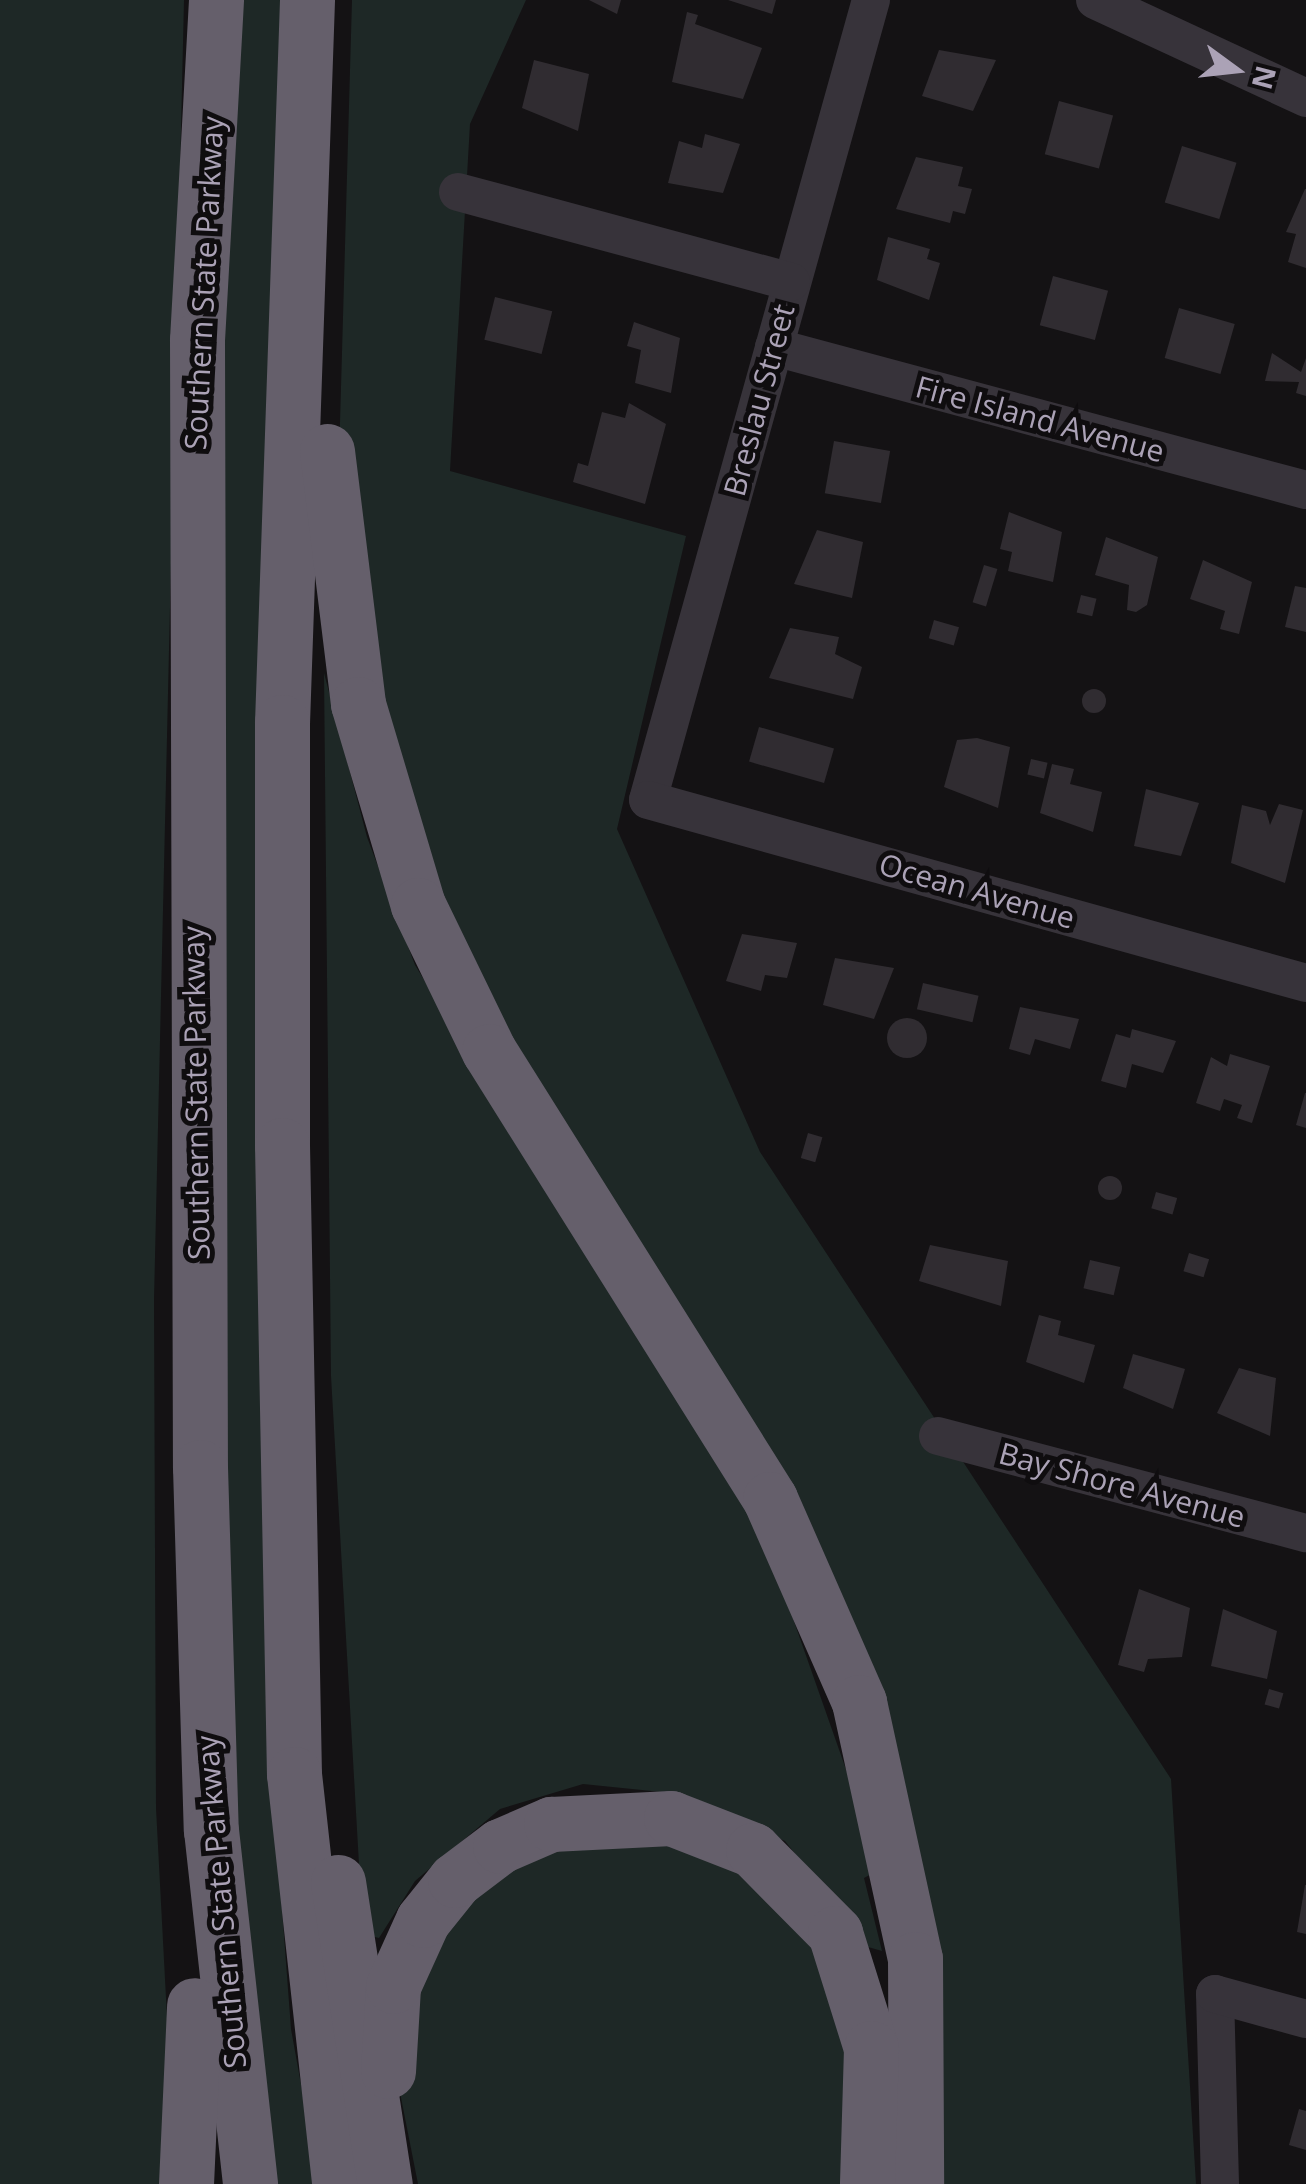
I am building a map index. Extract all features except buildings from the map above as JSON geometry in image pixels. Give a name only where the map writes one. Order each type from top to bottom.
[{"type":"highway","name":"Southern State Parkway","points":[[216,0],[197,340],[193,658],[205,1673],[219,1936],[250,2184]]},
{"type":"highway","points":[[307,0],[282,899],[291,1695],[313,2003],[340,2184]]},
{"type":"highway","points":[[300,204],[343,620],[380,798],[470,1017],[748,1460],[842,1655],[886,1796],[915,1959],[916,2184]]},
{"type":"highway","points":[[293,520],[327,1749],[345,1940],[385,2184]]},
{"type":"highway","points":[[186,2184],[196,2057],[185,1877],[205,1673]]},
{"type":"highway","points":[[409,2184],[386,2038],[412,1939],[455,1880],[500,1846],[551,1824],[613,1814],[671,1818],[728,1836],[776,1867],[826,1920],[867,2017],[866,2184]]},
{"type":"street","name":"Breslau Street","points":[[648,800],[871,0]]},
{"type":"street","points":[[1095,0],[1306,98]]},
{"type":"street","points":[[458,192],[791,282]]},
{"type":"street","name":"Fire Island Avenue","points":[[774,347],[1306,490]]},
{"type":"street","name":"Ocean Avenue","points":[[648,800],[1306,982]]},
{"type":"street","name":"Bay Shore Avenue","points":[[938,1436],[1306,1533]]},
{"type":"street","points":[[1220,2184],[1214,1994],[1306,2019]]},
{"type":"shaded area","points":[[0,0],[184,0],[154,1300],[156,1808],[173,2131],[165,2184],[0,2184]]},
{"type":"shaded area","points":[[235,0],[281,0],[266,1695],[291,2029],[319,2184],[269,2184],[224,1697],[223,298]]},
{"type":"shaded area","points":[[352,0],[526,0],[470,124],[450,471],[686,536],[617,829],[760,1152],[1171,1779],[1196,2184],[926,2184],[848,1632],[430,925],[355,682],[339,458]]},
{"type":"shaded area","points":[[324,673],[367,837],[415,965],[764,1536],[881,1869],[864,1878],[882,1951],[868,1947],[785,1841],[681,1794],[583,1784],[500,1809],[415,1881],[379,1938],[363,1934],[331,1376]]},
{"type":"shaded area","points":[[658,1828],[760,1872],[832,1960],[857,2077],[847,2184],[418,2184],[393,2057],[459,1889],[552,1831]]}]
